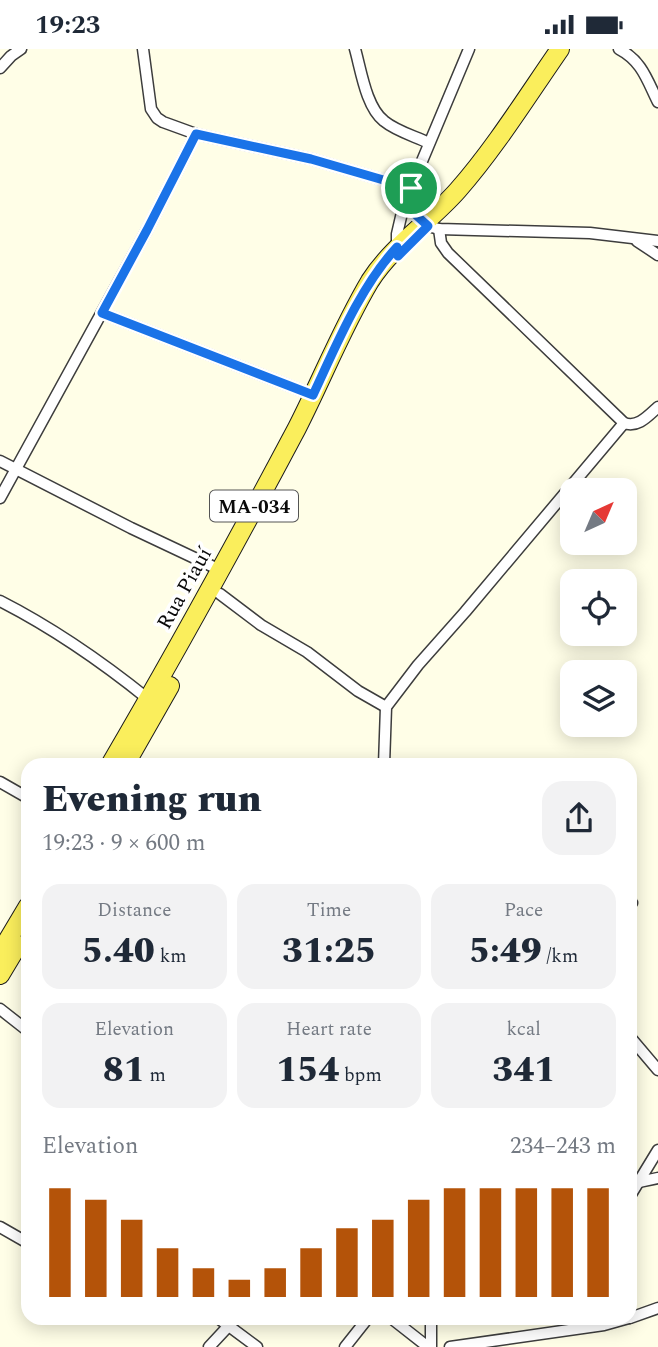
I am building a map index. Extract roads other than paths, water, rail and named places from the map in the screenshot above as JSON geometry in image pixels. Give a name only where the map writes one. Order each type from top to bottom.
[{"type":"main road","name":"MA-034","points":[[397,252],[431,226],[484,164],[562,49]]},
{"type":"main road","name":"Rua Piauí","points":[[114,758],[220,570],[370,282],[397,252]]},
{"type":"main road","name":"Rua Piauí","points":[[129,758],[263,513],[371,297],[397,252]]},
{"type":"main road","points":[[0,953],[21,918]]},
{"type":"main road","points":[[0,975],[21,940]]},
{"type":"street","points":[[0,68],[21,49]]},
{"type":"street","points":[[143,49],[153,115],[163,122],[196,134],[311,159],[411,188]]},
{"type":"street","points":[[355,49],[375,112],[391,127],[429,143]]},
{"type":"street","points":[[397,252],[397,234],[404,204],[469,49]]},
{"type":"street","points":[[619,49],[639,64],[658,102]]},
{"type":"street","points":[[0,498],[147,230],[196,134]]},
{"type":"street","points":[[404,204],[431,226],[448,253],[624,423],[635,424],[658,407]]},
{"type":"street","points":[[431,226],[570,232],[658,241]]},
{"type":"street","points":[[635,239],[658,255]]},
{"type":"street","points":[[102,313],[313,395]]},
{"type":"street","points":[[384,758],[386,707],[418,665],[624,423]]},
{"type":"street","points":[[0,461],[131,529],[220,570]]},
{"type":"street","points":[[220,594],[261,625],[307,652],[358,691],[386,707]]},
{"type":"street","points":[[0,601],[64,637],[148,699]]},
{"type":"street","points":[[0,782],[21,794]]},
{"type":"street","points":[[0,1009],[21,1026]]},
{"type":"street","points":[[637,1045],[658,1070]]},
{"type":"street","points":[[637,1185],[658,1150]]},
{"type":"street","points":[[639,1182],[658,1178]]},
{"type":"street","points":[[0,1227],[21,1239]]},
{"type":"street","points":[[637,1316],[658,1308]]},
{"type":"street","points":[[209,1347],[229,1325]]},
{"type":"street","points":[[235,1325],[257,1347]]},
{"type":"street","points":[[345,1347],[362,1325]]},
{"type":"street","points":[[400,1325],[429,1347]]},
{"type":"street","points":[[429,1347],[431,1325]]},
{"type":"street","points":[[450,1347],[586,1325]]}]
